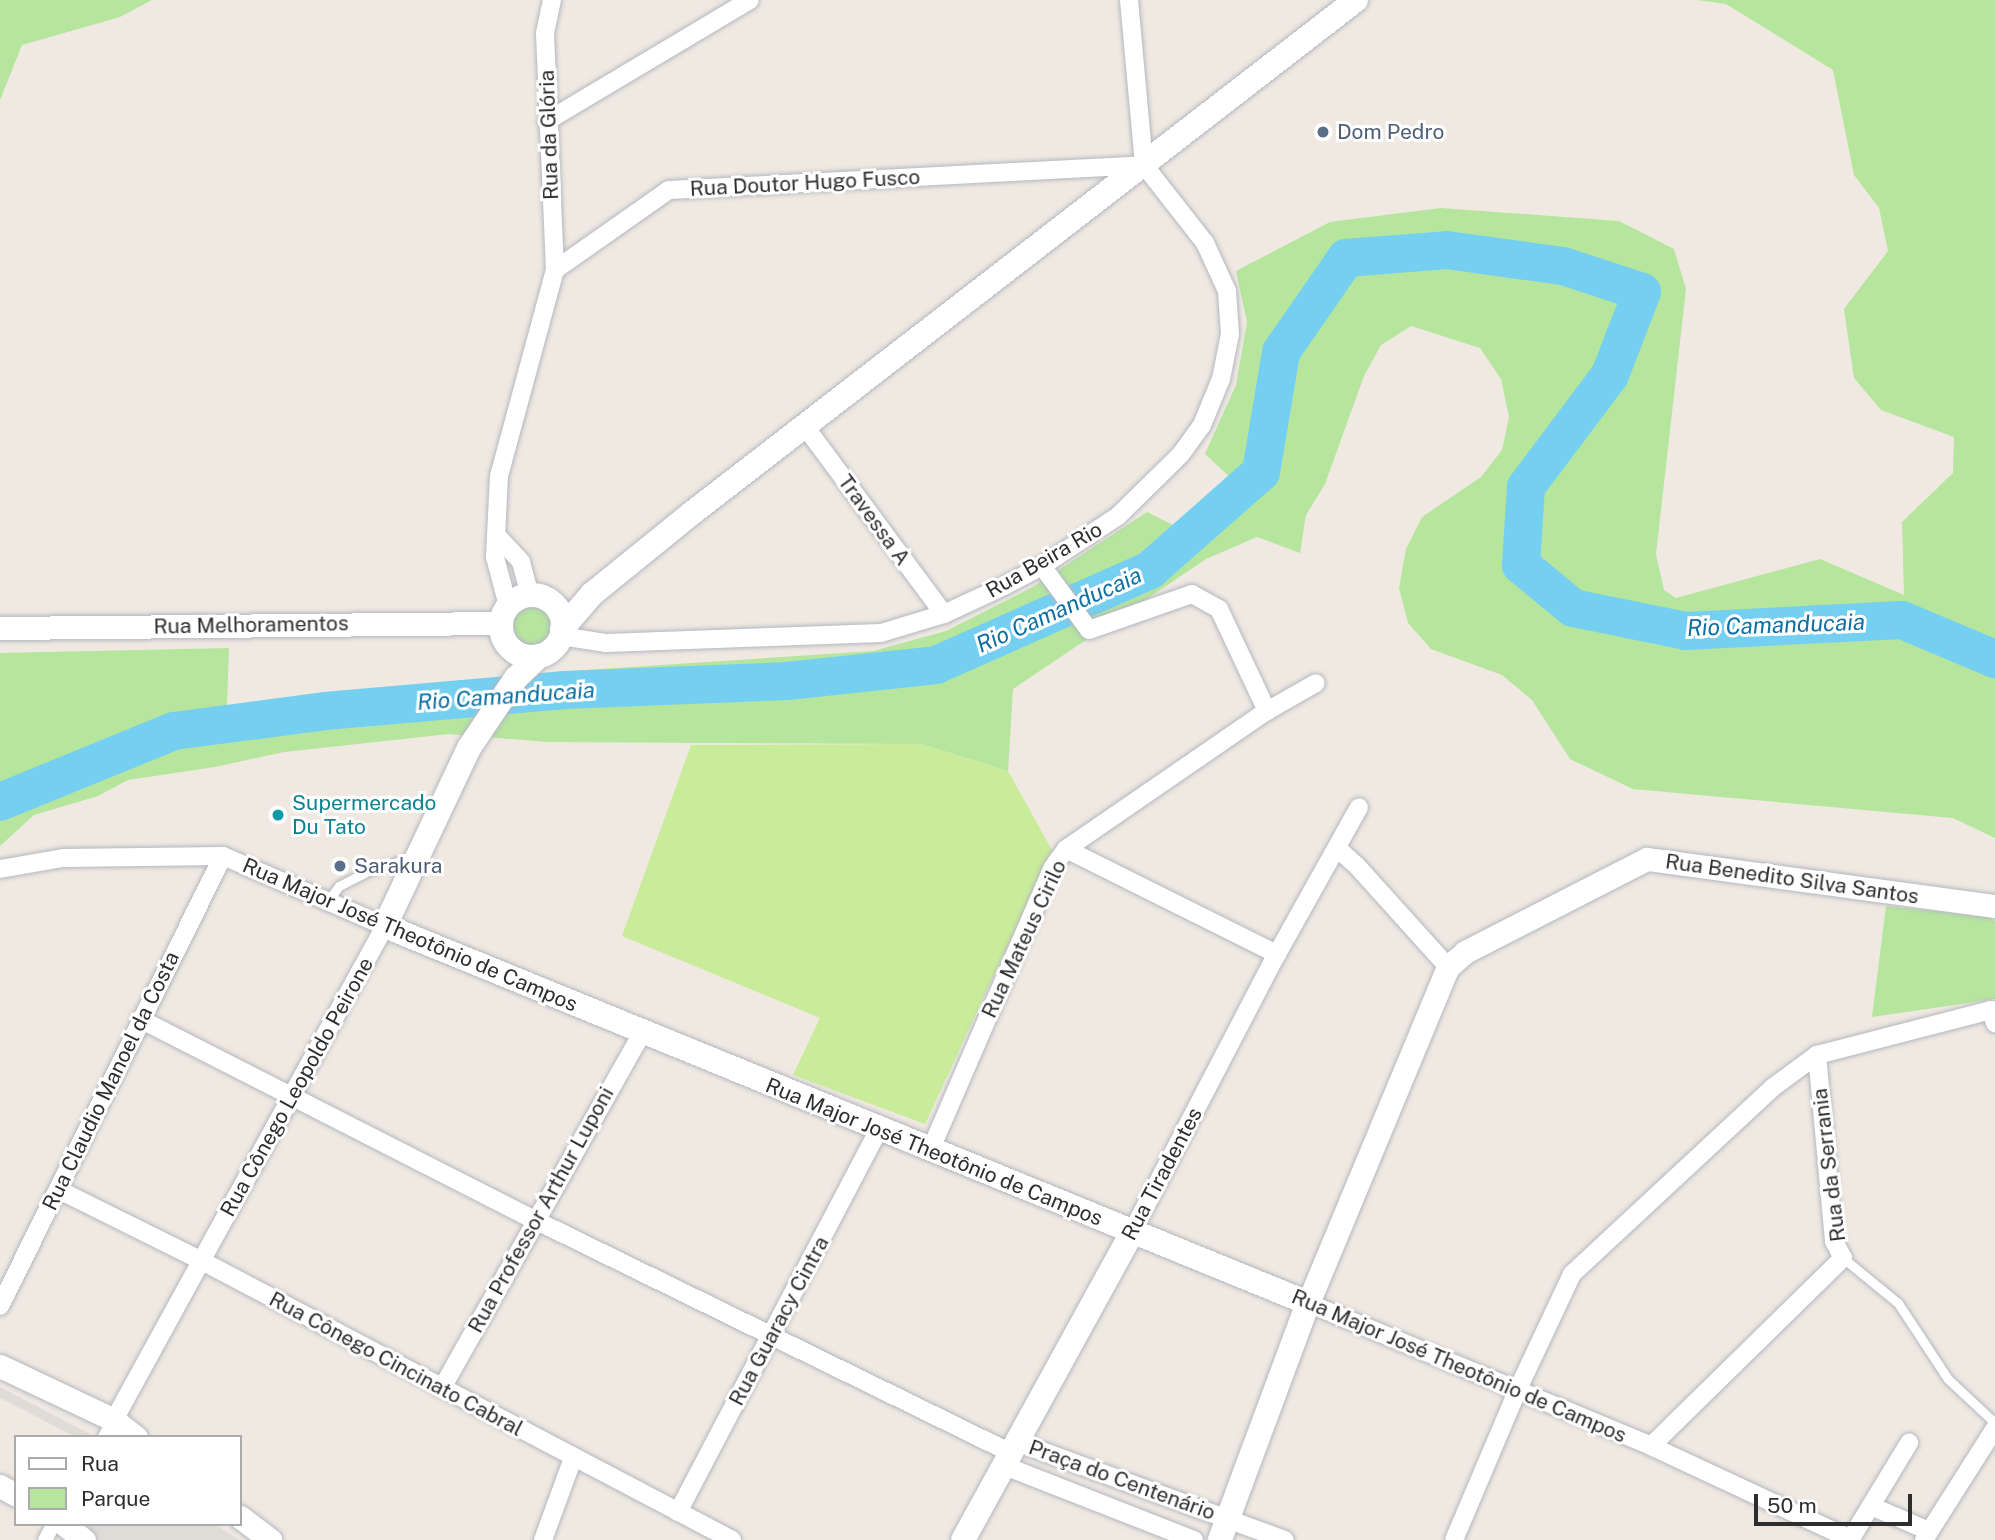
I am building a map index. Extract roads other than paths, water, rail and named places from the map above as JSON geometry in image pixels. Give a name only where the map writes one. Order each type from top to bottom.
[{"type":"main road","points":[[521,606],[505,641],[519,654],[539,656],[556,645],[562,632],[592,594],[804,425],[1356,0]]},
{"type":"main road","points":[[521,606],[592,594]]},
{"type":"main road","points":[[521,606],[561,615],[562,632]]},
{"type":"main road","points":[[511,648],[516,678]]},
{"type":"main road","name":"Rua Cônego Leopoldo Peirone","points":[[384,926],[470,748],[516,678],[539,656]]},
{"type":"main road","name":"Rua Major José Theotônio de Campos","points":[[384,926],[1308,1303]]},
{"type":"main road","name":"Rua Tiradentes","points":[[963,1540],[1132,1232]]},
{"type":"main road","points":[[1223,1529],[1308,1303]]},
{"type":"street","name":"Rua da Glória","points":[[552,0],[545,33],[555,270]]},
{"type":"street","points":[[547,121],[750,0]]},
{"type":"street","points":[[1129,0],[1144,165]]},
{"type":"street","name":"Rua Doutor Hugo Fusco","points":[[555,270],[669,190],[1144,165]]},
{"type":"street","name":"Rua Beira Rio","points":[[562,632],[606,643],[881,633],[944,614],[1042,566],[1118,516],[1181,454],[1202,425],[1221,379],[1230,334],[1227,291],[1205,243],[1144,165]]},
{"type":"street","points":[[521,606],[496,568],[499,476],[555,270]]},
{"type":"street","name":"Travessa A","points":[[804,425],[944,614]]},
{"type":"street","points":[[498,537],[521,562],[521,606]]},
{"type":"street","points":[[1042,566],[1089,630],[1192,594],[1219,609],[1267,711]]},
{"type":"street","name":"Rua Melhoramentos","points":[[0,628],[521,606]]},
{"type":"street","name":"Rua Mateus Cirilo","points":[[930,1151],[1053,867],[1066,849],[1267,711],[1316,683]]},
{"type":"street","name":"Rua Tiradentes","points":[[1132,1232],[1277,954],[1359,807]]},
{"type":"street","points":[[1308,1303],[1448,967],[1337,848]]},
{"type":"street","points":[[1066,849],[1277,954]]},
{"type":"street","name":"Rua Major José Theotônio de Campos","points":[[0,869],[63,858],[223,856],[384,926]]},
{"type":"street","name":"Rua Claudio Manoel da Costa","points":[[0,1306],[223,856]]},
{"type":"street","name":"Rua Benedito Silva Santos","points":[[1448,967],[1465,952],[1647,859],[1995,906]]},
{"type":"street","name":"Rua Cônego Leopoldo Peirone","points":[[110,1429],[384,926]]},
{"type":"street","points":[[1454,1540],[1518,1389],[1572,1274],[1772,1088],[1817,1055],[1993,1017]]},
{"type":"street","points":[[140,1019],[535,1220],[1011,1454]]},
{"type":"street","name":"Rua Professor Arthur Luponi","points":[[442,1388],[642,1033]]},
{"type":"street","name":"Rua da Serrania","points":[[1817,1055],[1834,1241],[1843,1258]]},
{"type":"street","name":"Rua Guaracy Cintra","points":[[678,1512],[879,1129]]},
{"type":"street","name":"Rua Cônego Cincinato Cabral","points":[[59,1189],[202,1261],[732,1540]]},
{"type":"street","points":[[1651,1446],[1843,1258]]},
{"type":"street","name":"Rua Major José Theotônio de Campos","points":[[1308,1303],[1651,1446],[1850,1539]]},
{"type":"street","points":[[0,1366],[110,1429],[130,1435]]},
{"type":"street","points":[[1871,1506],[1926,1536],[1995,1425]]},
{"type":"street","points":[[1850,1539],[1909,1443]]},
{"type":"street","name":"Praça do Centenário","points":[[1011,1454],[1223,1529],[1285,1540]]},
{"type":"street","name":"Praça do Centenário","points":[[1011,1454],[1194,1540]]},
{"type":"street","points":[[543,1540],[573,1458]]},
{"type":"street","points":[[242,1519],[270,1540]]},
{"type":"street","points":[[66,1526],[84,1540]]},
{"type":"lane","points":[[328,901],[339,886],[369,871],[418,855]]},
{"type":"lane","name":"Rua da Serrania","points":[[1843,1258],[1898,1303],[1948,1379],[1995,1425]]},
{"type":"waterway","name":"Rio Camanducaia","points":[[0,802],[174,731],[325,711],[565,690],[787,681],[936,665],[1150,570],[1261,472],[1281,352],[1346,258],[1447,250],[1563,266],[1642,292],[1610,375],[1526,487],[1521,565],[1573,608],[1686,631],[1902,620],[1995,659]]},
{"type":"place","name":"Dom Pedro","points":[[1323,132]]},
{"type":"place","name":"Supermercado Du Tato","points":[[278,815]]},
{"type":"place","name":"Sarakura","points":[[340,866]]}]
